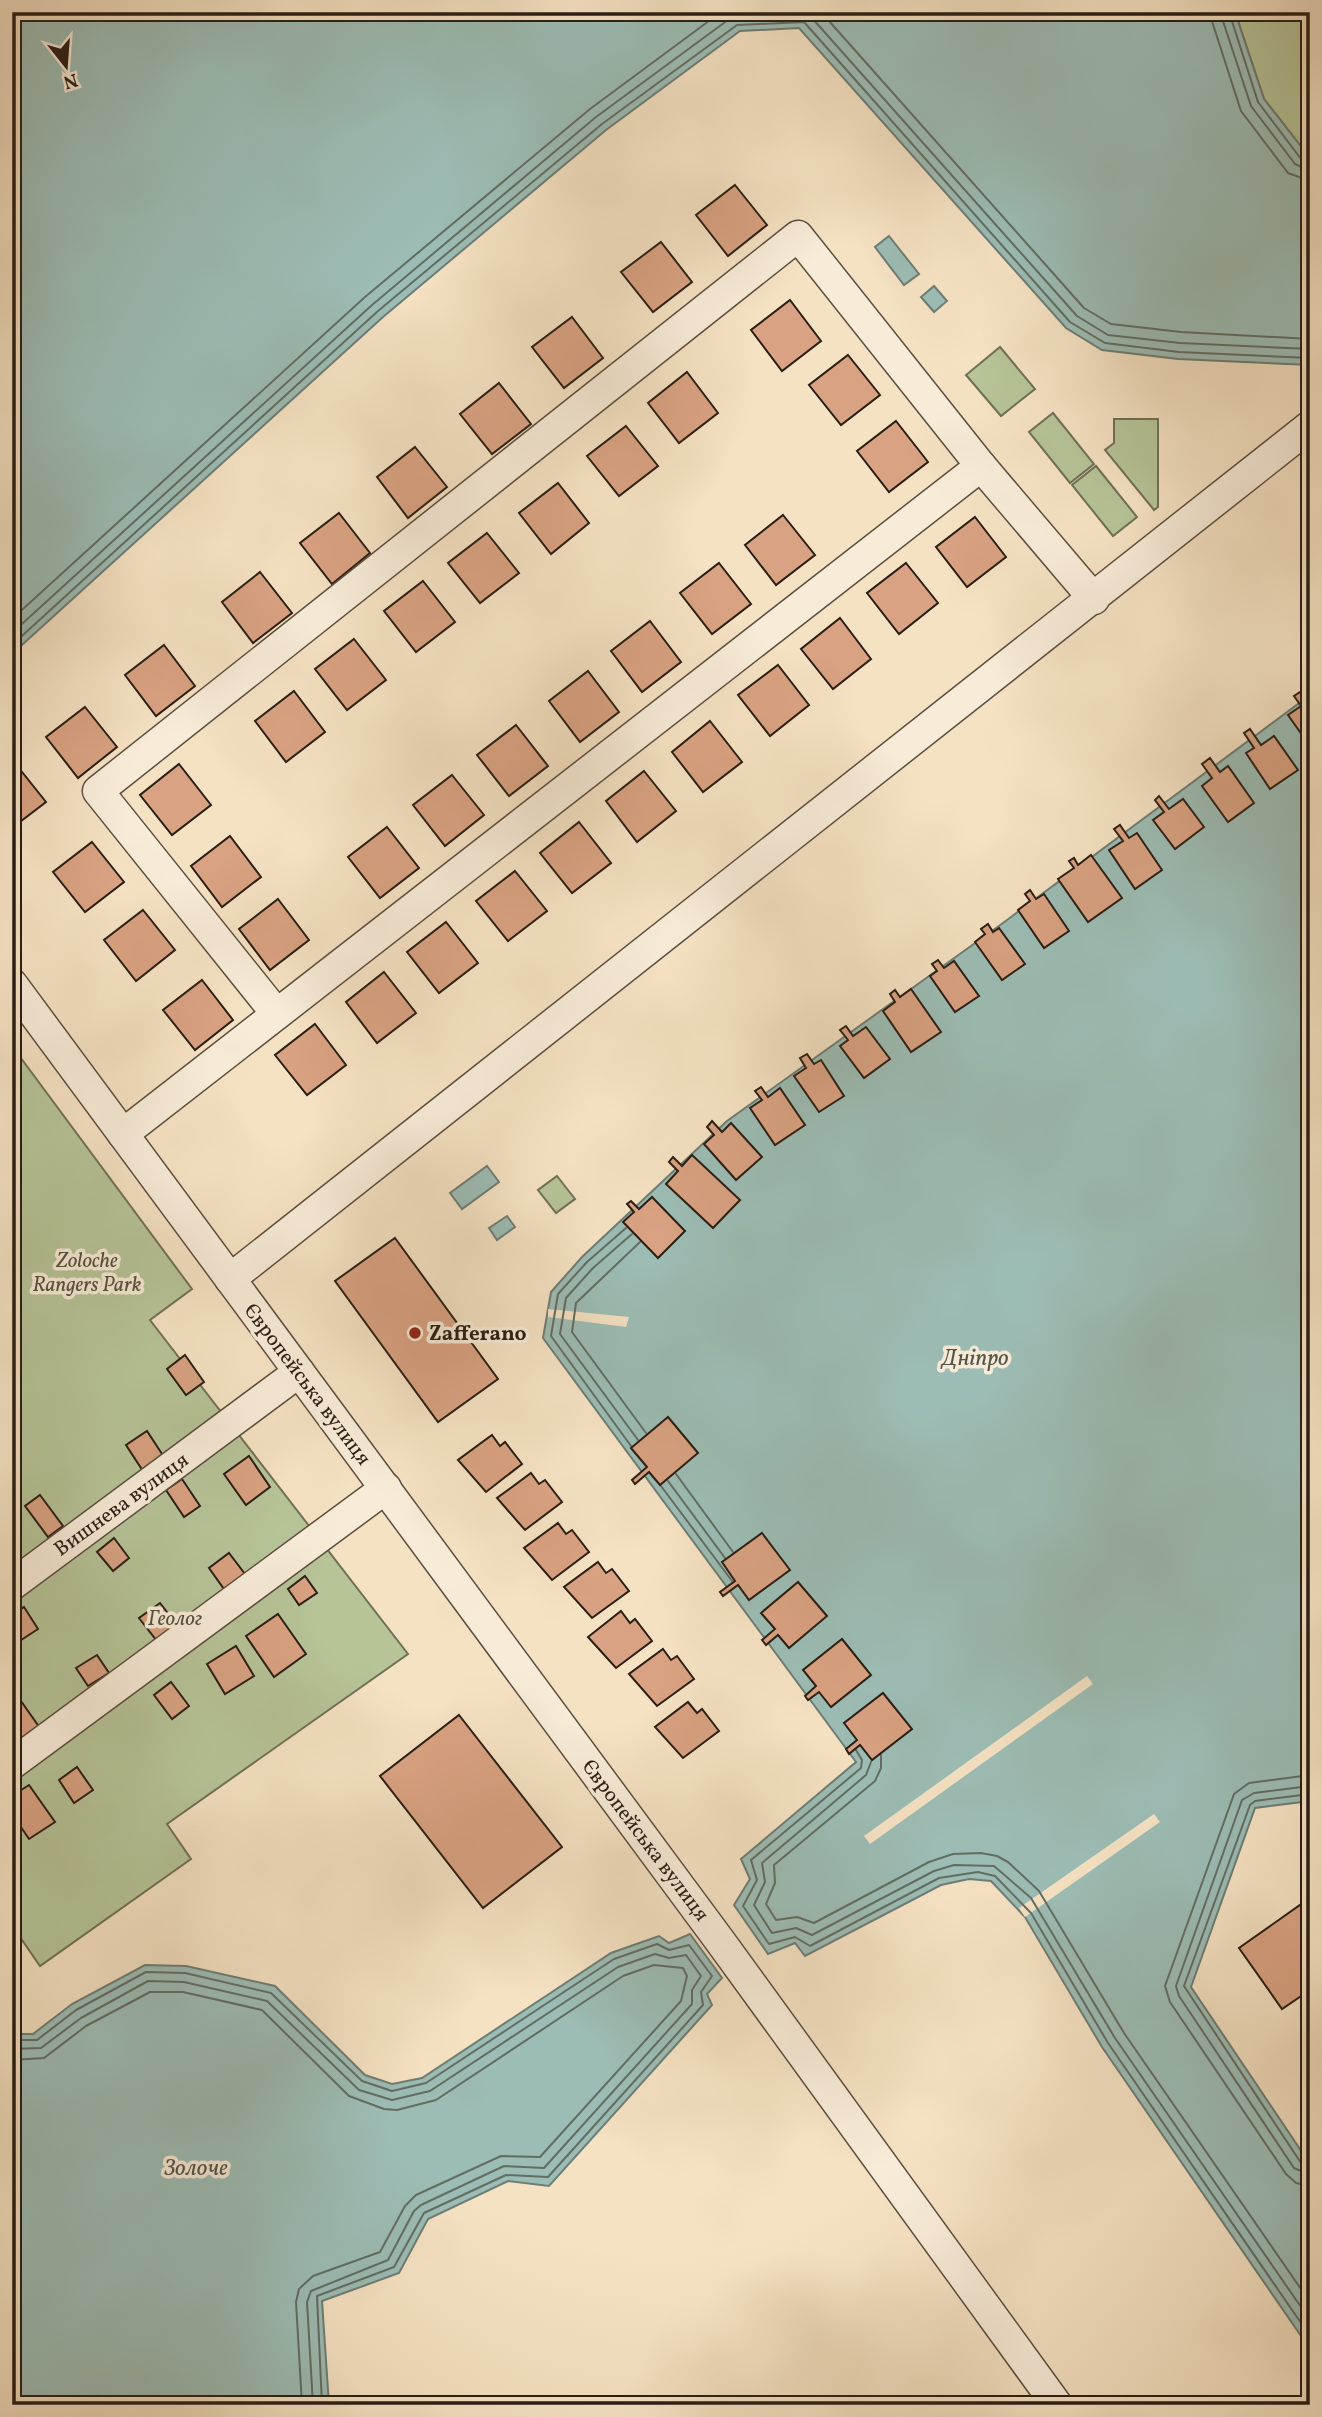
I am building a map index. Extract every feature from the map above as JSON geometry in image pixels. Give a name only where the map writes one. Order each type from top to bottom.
[{"type":"street","points":[[276,1013],[98,790],[798,236],[981,467],[1094,599]]},
{"type":"street","points":[[230,1279],[1310,426]]},
{"type":"street","points":[[123,1134],[981,467]]},
{"type":"street","name":"Європейська вулиця","points":[[12,984],[386,1488],[1057,2405]]},
{"type":"street","name":"Вишнева вулиця","points":[[12,1585],[299,1372]]},
{"type":"street","points":[[12,1764],[386,1488]]},
{"type":"green space","points":[[1235,12],[1310,12],[1310,158],[1264,99]]},
{"type":"green space","points":[[1000,347],[1035,389],[1001,416],[966,375]]},
{"type":"green space","points":[[1053,413],[1094,464],[1070,483],[1029,432]]},
{"type":"green space","points":[[1114,419],[1158,419],[1158,507],[1154,510],[1105,450],[1114,443]]},
{"type":"green space","points":[[1096,466],[1137,517],[1113,536],[1072,485]]},
{"type":"green space","name":"Геолог","points":[[12,1046],[192,1289],[150,1320],[408,1654],[167,1824],[191,1859],[40,1966],[15,1930],[12,1932]]},
{"type":"green space","points":[[557,1176],[575,1199],[556,1213],[538,1190]]},
{"type":"water","points":[[12,12],[1235,12],[1264,99],[1310,158],[1310,365],[1178,359],[1102,350],[1066,328],[799,28],[740,31],[606,130],[383,317],[12,654]]},
{"type":"water","points":[[889,236],[919,274],[904,285],[875,247]]},
{"type":"water","points":[[934,286],[947,301],[934,312],[921,297]]},
{"type":"water","name":"Дніпро","points":[[1310,695],[1310,1801],[1255,1808],[1191,1987],[1310,2164],[1310,2349],[1102,2047],[1025,1917],[991,1881],[969,1879],[941,1885],[805,1956],[795,1943],[768,1954],[734,1905],[750,1879],[741,1859],[856,1762],[543,1338],[551,1292],[582,1257],[727,1121],[1003,923]]},
{"type":"water","points":[[487,1166],[499,1182],[462,1209],[450,1193]]},
{"type":"water","points":[[507,1216],[515,1227],[497,1240],[489,1228]]},
{"type":"water","name":"Золоче","points":[[690,1934],[722,1978],[707,1994],[712,2005],[549,2186],[508,2181],[428,2219],[399,2273],[322,2301],[329,2405],[12,2405],[12,2034],[33,2034],[72,2004],[145,1965],[186,1966],[275,1986],[365,2075],[392,2084],[422,2078],[611,1953],[659,1936],[669,1943]]},
{"type":"pier","points":[[548,1309],[629,1317],[626,1327],[548,1317]]},
{"type":"pier","points":[[1087,1676],[1093,1684],[870,1844],[864,1836]]},
{"type":"pier","points":[[1154,1814],[1160,1822],[1025,1917],[1019,1908]]},
{"type":"building","points":[[735,185],[767,225],[728,256],[696,215]]},
{"type":"building","points":[[661,242],[692,282],[653,312],[621,272]]},
{"type":"building","points":[[790,300],[821,341],[782,371],[751,330]]},
{"type":"building","points":[[572,317],[603,358],[564,388],[532,347]]},
{"type":"building","points":[[848,355],[880,395],[841,425],[809,385]]},
{"type":"building","points":[[687,372],[718,413],[679,443],[648,403]]},
{"type":"building","points":[[499,383],[531,424],[492,454],[460,414]]},
{"type":"building","points":[[896,421],[928,462],[889,492],[857,451]]},
{"type":"building","points":[[626,426],[658,466],[619,496],[587,456]]},
{"type":"building","points":[[415,447],[447,487],[408,518],[377,477]]},
{"type":"building","points":[[558,483],[589,523],[551,554],[519,513]]},
{"type":"building","points":[[339,513],[370,553],[332,584],[300,543]]},
{"type":"building","points":[[783,515],[815,555],[776,585],[745,545]]},
{"type":"building","points":[[975,517],[1006,557],[967,587],[936,547]]},
{"type":"building","points":[[487,533],[519,573],[480,603],[448,563]]},
{"type":"building","points":[[719,563],[751,604],[712,634],[680,593]]},
{"type":"building","points":[[906,563],[938,603],[899,634],[867,593]]},
{"type":"building","points":[[260,572],[292,613],[253,643],[222,602]]},
{"type":"building","points":[[423,581],[455,622],[416,652],[384,611]]},
{"type":"building","points":[[840,618],[871,659],[833,689],[801,649]]},
{"type":"building","points":[[650,621],[681,662],[642,692],[611,651]]},
{"type":"building","points":[[354,639],[386,680],[347,710],[315,669]]},
{"type":"building","points":[[164,645],[195,686],[156,716],[125,675]]},
{"type":"building","points":[[778,665],[809,705],[770,736],[738,695]]},
{"type":"building","points":[[588,671],[619,712],[580,742],[549,701]]},
{"type":"building","points":[[294,691],[325,732],[286,762],[255,721]]},
{"type":"building","points":[[1300,692],[1310,703],[1310,746],[1288,715],[1301,706],[1294,696]]},
{"type":"building","points":[[85,707],[117,747],[78,778],[46,737]]},
{"type":"building","points":[[710,721],[742,762],[703,792],[672,752]]},
{"type":"building","points":[[516,725],[548,766],[509,796],[477,755]]},
{"type":"building","points":[[1250,729],[1261,745],[1274,736],[1298,770],[1270,789],[1246,753],[1254,748],[1244,733]]},
{"type":"building","points":[[1210,758],[1220,772],[1228,766],[1254,803],[1228,822],[1202,786],[1212,778],[1202,764]]},
{"type":"building","points":[[14,762],[46,802],[12,828],[12,763]]},
{"type":"building","points":[[179,764],[211,805],[172,835],[140,795]]},
{"type":"building","points":[[644,771],[676,811],[637,842],[606,801]]},
{"type":"building","points":[[452,775],[484,815],[445,846],[413,805]]},
{"type":"building","points":[[1159,796],[1169,809],[1183,799],[1204,827],[1175,849],[1153,820],[1164,812],[1155,800]]},
{"type":"building","points":[[579,822],[611,863],[572,893],[540,853]]},
{"type":"building","points":[[1120,825],[1129,838],[1137,833],[1162,870],[1135,889],[1109,850],[1123,841],[1114,829]]},
{"type":"building","points":[[387,827],[419,868],[380,898],[348,857]]},
{"type":"building","points":[[230,836],[261,877],[222,907],[191,866]]},
{"type":"building","points":[[92,842],[124,882],[85,912],[53,872]]},
{"type":"building","points":[[1091,855],[1122,898],[1088,922],[1058,879],[1074,868],[1069,861],[1074,858],[1078,865]]},
{"type":"building","points":[[515,871],[547,911],[508,941],[476,901]]},
{"type":"building","points":[[1030,890],[1036,899],[1044,894],[1069,931],[1044,948],[1018,910],[1030,901],[1025,894]]},
{"type":"building","points":[[278,899],[309,940],[270,970],[239,929]]},
{"type":"building","points":[[143,910],[175,950],[136,981],[104,940]]},
{"type":"building","points":[[446,922],[478,963],[439,993],[407,952]]},
{"type":"building","points":[[988,924],[993,932],[999,928],[1025,964],[1002,980],[975,942],[985,934],[981,929]]},
{"type":"building","points":[[938,960],[944,968],[954,961],[979,996],[955,1012],[930,976],[937,971],[932,964]]},
{"type":"building","points":[[384,972],[416,1013],[377,1043],[346,1002]]},
{"type":"building","points":[[202,980],[233,1020],[195,1050],[163,1010]]},
{"type":"building","points":[[911,989],[941,1032],[911,1052],[883,1011],[895,1002],[890,994],[895,990],[900,997]]},
{"type":"building","points":[[315,1024],[346,1065],[307,1095],[275,1055]]},
{"type":"building","points":[[846,1026],[853,1036],[866,1027],[890,1059],[864,1078],[840,1046],[848,1040],[840,1030]]},
{"type":"building","points":[[807,1054],[814,1064],[821,1060],[844,1096],[819,1112],[794,1076],[806,1068],[800,1058]]},
{"type":"building","points":[[761,1087],[768,1097],[780,1088],[805,1125],[775,1145],[750,1108],[762,1100],[755,1091]]},
{"type":"building","points":[[712,1121],[722,1132],[731,1123],[762,1157],[736,1180],[704,1144],[714,1135],[707,1127]]},
{"type":"building","points":[[692,1155],[740,1200],[713,1228],[666,1184],[678,1171],[669,1162],[673,1157],[682,1166]]},
{"type":"building","points":[[652,1197],[685,1231],[658,1258],[623,1222],[634,1212],[627,1204],[631,1201],[639,1209]]},
{"type":"building","points":[[395,1238],[498,1379],[438,1422],[335,1281]]},
{"type":"building","points":[[185,1355],[204,1382],[186,1395],[167,1369]]},
{"type":"building","points":[[668,1417],[698,1453],[660,1485],[649,1472],[635,1484],[632,1480],[647,1467],[631,1448]]},
{"type":"building","points":[[147,1431],[164,1457],[143,1471],[126,1445]]},
{"type":"building","points":[[492,1435],[500,1446],[505,1442],[522,1464],[486,1492],[458,1460]]},
{"type":"building","points":[[249,1456],[270,1487],[246,1505],[224,1474]]},
{"type":"building","points":[[531,1473],[539,1484],[545,1480],[562,1502],[525,1530],[497,1498]]},
{"type":"building","points":[[182,1479],[200,1506],[184,1517],[166,1490]]},
{"type":"building","points":[[40,1495],[63,1526],[48,1537],[25,1506]]},
{"type":"building","points":[[558,1523],[566,1534],[572,1530],[589,1552],[552,1580],[524,1548]]},
{"type":"building","points":[[762,1533],[790,1570],[749,1600],[738,1585],[723,1596],[720,1592],[735,1581],[722,1562]]},
{"type":"building","points":[[114,1538],[129,1558],[113,1571],[97,1552]]},
{"type":"building","points":[[229,1553],[245,1574],[224,1589],[209,1568]]},
{"type":"building","points":[[598,1562],[606,1573],[612,1569],[629,1591],[592,1618],[564,1587]]},
{"type":"building","points":[[305,1576],[317,1593],[299,1605],[288,1589]]},
{"type":"building","points":[[798,1582],[827,1616],[789,1648],[778,1635],[766,1645],[762,1640],[775,1629],[761,1613]]},
{"type":"building","points":[[160,1603],[177,1625],[157,1641],[139,1618]]},
{"type":"building","points":[[24,1607],[38,1629],[12,1646],[12,1615]]},
{"type":"building","points":[[621,1611],[630,1623],[635,1619],[652,1641],[616,1668],[588,1637]]},
{"type":"building","points":[[278,1614],[306,1654],[274,1677],[246,1636]]},
{"type":"building","points":[[842,1639],[871,1675],[831,1707],[819,1692],[808,1700],[805,1696],[816,1686],[803,1670]]},
{"type":"building","points":[[236,1646],[254,1676],[225,1694],[207,1664]]},
{"type":"building","points":[[663,1649],[671,1660],[677,1656],[694,1679],[657,1706],[629,1674]]},
{"type":"building","points":[[97,1655],[109,1673],[88,1686],[76,1668]]},
{"type":"building","points":[[171,1682],[189,1706],[172,1719],[154,1695]]},
{"type":"building","points":[[883,1693],[912,1729],[872,1760],[860,1745],[849,1754],[846,1749],[857,1740],[844,1723]]},
{"type":"building","points":[[21,1701],[42,1731],[16,1749],[12,1744],[12,1707]]},
{"type":"building","points":[[688,1702],[697,1713],[702,1709],[719,1731],[683,1758],[655,1727]]},
{"type":"building","points":[[459,1715],[562,1847],[483,1908],[380,1776]]},
{"type":"building","points":[[77,1767],[93,1790],[74,1803],[59,1780]]},
{"type":"building","points":[[29,1785],[55,1822],[29,1839],[12,1814],[12,1796]]},
{"type":"building","points":[[1300,1905],[1310,1919],[1310,1990],[1282,2009],[1239,1948]]},
{"type":"place","name":"Zafferano","points":[[415,1333]]},
{"type":"park label","name":"Zoloche Rangers Park","points":[[87,1272]]}]
